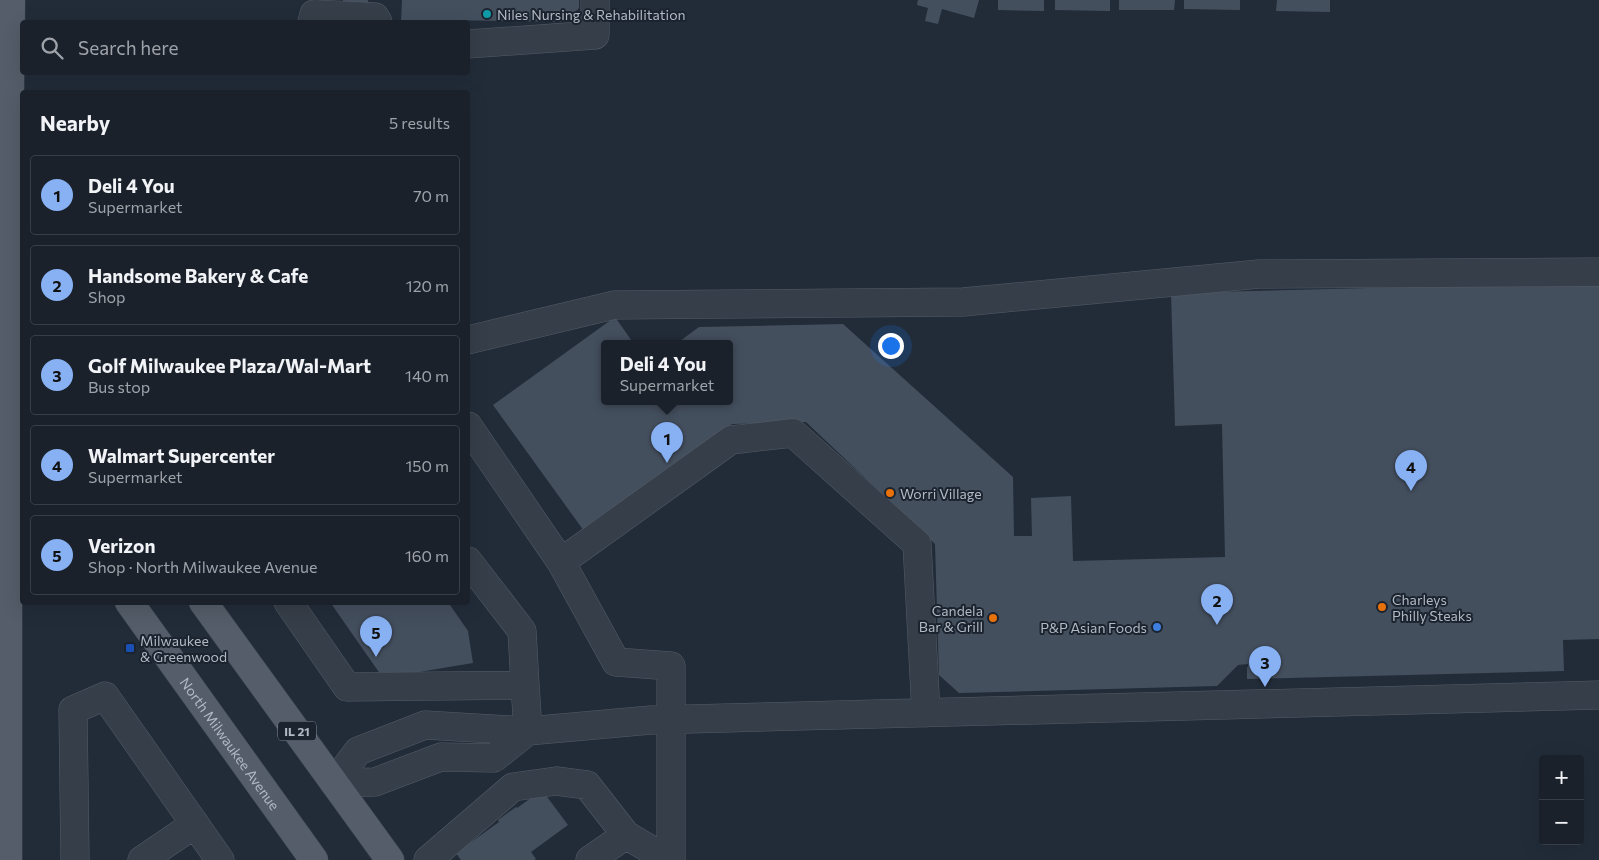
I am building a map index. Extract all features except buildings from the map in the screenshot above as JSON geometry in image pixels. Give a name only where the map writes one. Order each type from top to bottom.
[{"type":"main road","points":[[8,860],[10,336],[16,50],[11,0]]},
{"type":"main road","points":[[8,587],[20,559]]},
{"type":"main road","name":"North Milwaukee Avenue","points":[[131,605],[314,860]]},
{"type":"main road","name":"IL 21","points":[[205,605],[390,860]]},
{"type":"lane","points":[[470,44],[595,36],[595,0]]},
{"type":"lane","points":[[312,20],[314,14],[375,17],[377,20]]},
{"type":"lane","points":[[470,340],[614,306],[963,302],[1259,274],[1599,272]]},
{"type":"lane","points":[[428,860],[513,787],[556,781],[587,784],[626,835],[670,860],[672,666],[616,662],[561,562],[470,429]]},
{"type":"lane","points":[[561,562],[731,440],[793,433],[918,544],[926,712]]},
{"type":"lane","points":[[470,564],[522,631],[528,732]]},
{"type":"lane","points":[[290,605],[347,687],[525,685]]},
{"type":"lane","points":[[334,783],[358,751],[426,725],[528,732],[651,720],[1599,695]]},
{"type":"lane","points":[[75,860],[73,710],[105,696],[220,860]]},
{"type":"lane","points":[[334,783],[375,782],[440,757],[494,758],[528,732]]},
{"type":"lane","points":[[142,860],[195,824]]},
{"type":"lane","points":[[590,860],[626,835]]},
{"type":"place","name":"Niles Nursing & Rehabilitation","points":[[487,14]]},
{"type":"place","name":"Deli 4 You","points":[[667,463]]},
{"type":"place","name":"Walmart Supercenter","points":[[1411,491]]},
{"type":"place","name":"Worri Village","points":[[890,493]]},
{"type":"place","name":"Charleys Philly Steaks","points":[[1382,607]]},
{"type":"place","name":"Candela Bar & Grill","points":[[993,618]]},
{"type":"place","name":"Handsome Bakery & Cafe","points":[[1217,625]]},
{"type":"place","name":"P&P Asian Foods","points":[[1157,627]]},
{"type":"place","name":"Milwaukee & Greenwood","points":[[130,648]]},
{"type":"place","name":"Verizon","points":[[376,657]]},
{"type":"place","name":"Golf Milwaukee Plaza/Wal-Mart","points":[[1265,687]]}]
